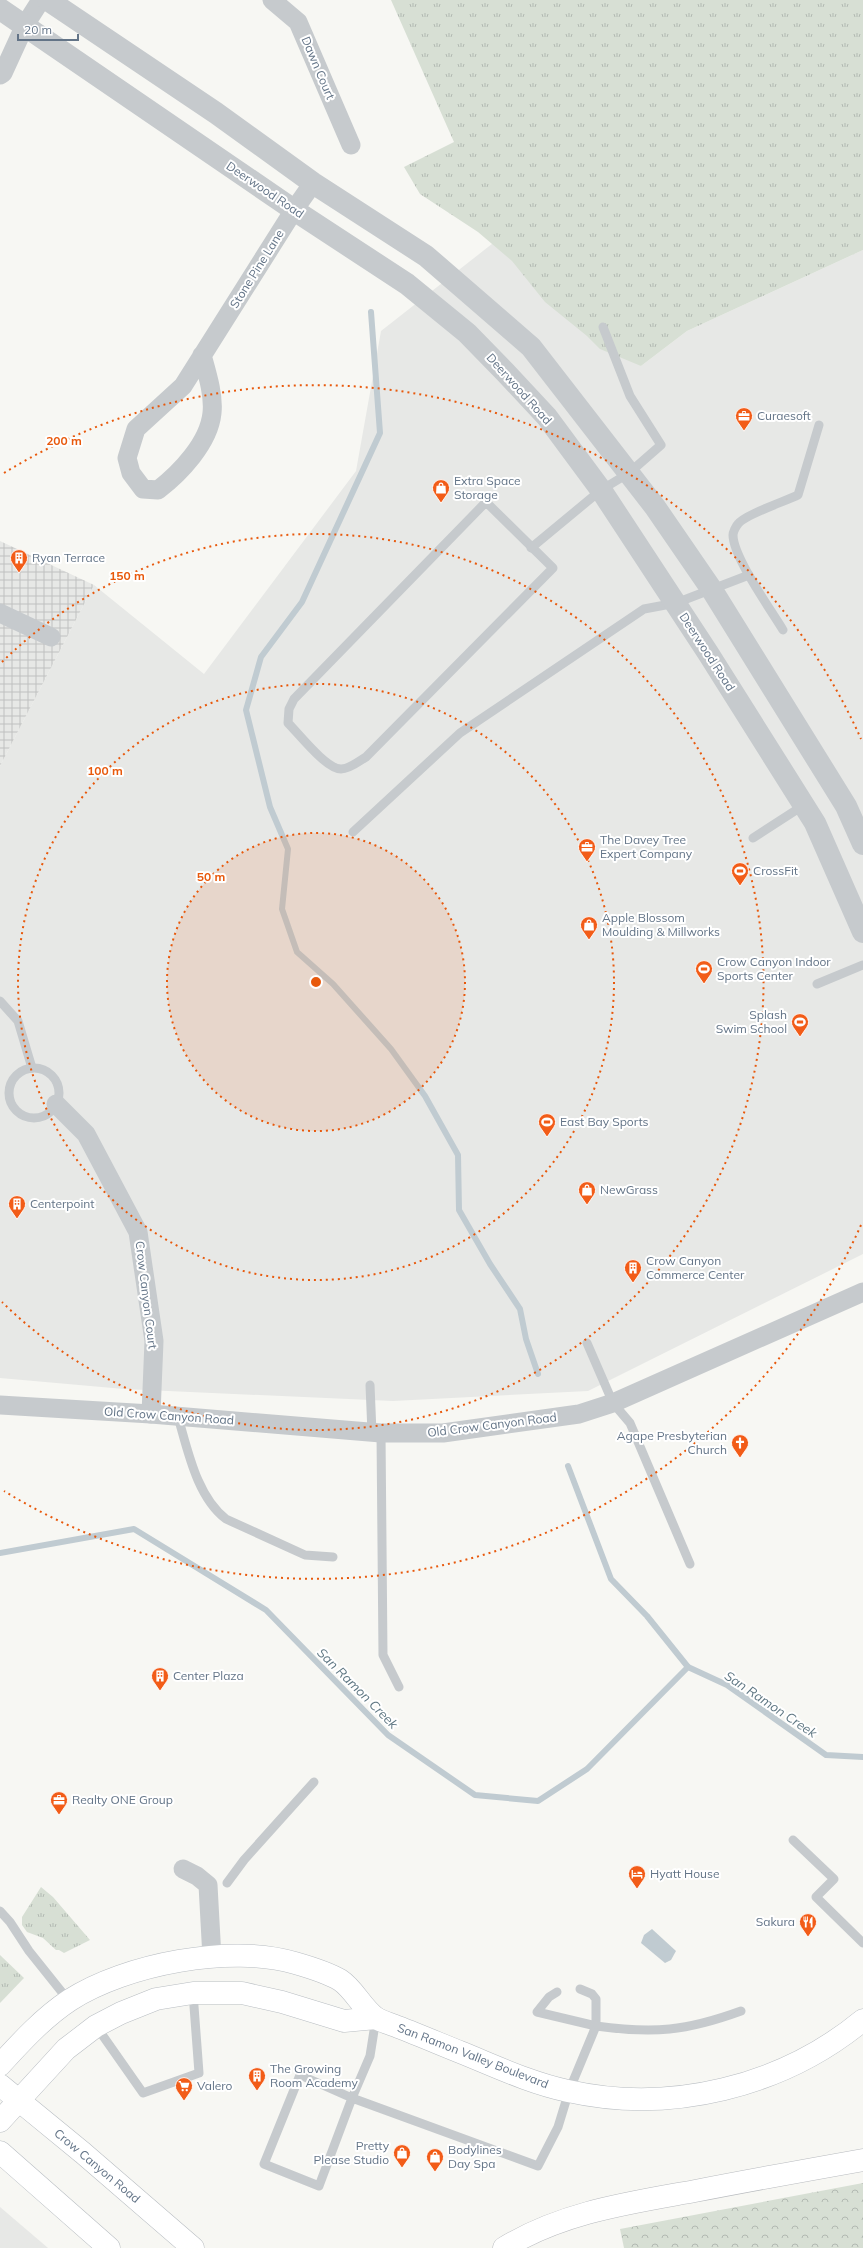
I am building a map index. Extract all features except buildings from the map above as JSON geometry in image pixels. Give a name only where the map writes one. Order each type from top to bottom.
[{"type":"main road","name":"San Ramon Valley Boulevard","points":[[0,2065],[20,2044],[69,2001],[95,1987],[134,1971],[173,1961],[212,1958],[263,1958],[294,1963],[341,1981],[376,2018],[525,2078],[569,2091],[605,2097],[649,2099],[694,2096],[737,2086],[778,2072],[818,2051],[862,2021]]},
{"type":"main road","name":"San Ramon Valley Boulevard","points":[[0,2121],[20,2101],[66,2049],[96,2026],[121,2013],[156,1999],[193,1993],[242,1993],[344,2021],[376,2018]]},
{"type":"main road","name":"Crow Canyon Road","points":[[0,2085],[83,2153],[193,2248]]},
{"type":"main road","points":[[0,2152],[109,2248]]},
{"type":"main road","points":[[504,2248],[528,2234],[556,2222],[614,2206],[863,2160]]},
{"type":"street","points":[[0,75],[3,73],[25,25],[42,0]]},
{"type":"street","points":[[48,0],[216,113],[313,183],[426,256],[531,347],[655,507],[712,590],[846,806],[863,844]]},
{"type":"street","name":"Dawn Court","points":[[272,0],[298,22],[351,145]]},
{"type":"street","name":"Deerwood Road","points":[[0,9],[294,210],[408,284],[467,333],[547,417],[601,490],[676,603],[804,805],[815,823],[863,932]]},
{"type":"street","name":"Stone Pine Lane","points":[[202,356],[209,381],[212,414],[203,440],[179,474],[158,490],[143,489],[131,473],[126,458],[136,429],[183,386],[294,210],[313,183]]},
{"type":"street","points":[[0,613],[51,637]]},
{"type":"street","name":"Crow Canyon Court","points":[[56,1104],[86,1134],[138,1232],[154,1341],[151,1414]]},
{"type":"street","name":"Old Crow Canyon Road","points":[[0,1405],[151,1414],[376,1433],[443,1433],[579,1414],[613,1403],[863,1292]]},
{"type":"street","points":[[183,1869],[198,1876],[208,1885],[212,1958]]},
{"type":"lane","points":[[531,548],[601,490],[629,473],[661,445],[630,396],[603,327]]},
{"type":"lane","points":[[783,630],[749,574],[737,548],[733,535],[738,523],[752,514],[798,495],[819,425]]},
{"type":"lane","points":[[486,502],[531,548],[553,568],[366,757],[350,767],[340,769],[328,764],[288,723],[289,709],[294,699],[486,502]]},
{"type":"lane","points":[[353,832],[460,733],[644,609],[676,603],[712,590],[749,574]]},
{"type":"lane","points":[[753,838],[804,805]]},
{"type":"lane","points":[[817,984],[863,965]]},
{"type":"lane","points":[[0,1002],[18,1021],[32,1068]]},
{"type":"lane","points":[[32,1068],[47,1071],[57,1082],[59,1097],[56,1104],[46,1115],[31,1117],[17,1111],[12,1104],[10,1096],[13,1080],[21,1072],[32,1068]]},
{"type":"lane","points":[[587,1342],[613,1403],[630,1423],[690,1564]]},
{"type":"lane","points":[[370,1385],[376,1433],[383,1655],[399,1687]]},
{"type":"lane","points":[[178,1417],[193,1471],[216,1512],[226,1519],[305,1555],[333,1557]]},
{"type":"lane","points":[[227,1883],[244,1860],[314,1782]]},
{"type":"lane","points":[[793,1840],[834,1879],[816,1897],[863,1943]]},
{"type":"lane","points":[[2,1916],[28,1951],[69,2001]]},
{"type":"lane","points":[[376,2018],[370,2056],[352,2098],[318,2186],[264,2164],[300,2075],[352,2098],[538,2166],[558,2127],[569,2091],[596,2026],[596,1999],[592,1994],[580,1989]]},
{"type":"lane","points":[[557,1992],[549,1997],[537,2012],[596,2026],[633,2031],[671,2031],[707,2023],[741,2011]]},
{"type":"lane","points":[[96,2026],[143,2093],[199,2073],[193,1993]]},
{"type":"shaded area","points":[[497,240],[641,366],[687,331],[863,250],[863,1254],[588,1391],[393,1401],[124,1389],[0,1378],[0,766],[94,585],[204,674],[356,471],[381,331]]},
{"type":"shaded area","points":[[0,541],[94,585],[0,766]]},
{"type":"shaded area","points":[[652,1929],[676,1951],[671,1960],[665,1963],[641,1943],[644,1935]]},
{"type":"shaded area","points":[[0,2207],[48,2248],[0,2248]]},
{"type":"green space","points":[[391,0],[863,0],[863,250],[687,331],[641,366],[600,349],[587,336],[545,302],[512,261],[478,232],[420,194],[404,167],[454,142]]},
{"type":"green space","points":[[41,1887],[53,1897],[90,1940],[64,1953],[56,1950],[43,1938],[27,1932],[22,1925],[22,1917]]},
{"type":"green space","points":[[0,1955],[24,1978],[0,2003]]},
{"type":"green space","points":[[863,2183],[863,2248],[624,2248],[620,2229]]},
{"type":"waterway","points":[[371,312],[380,433],[302,602],[261,657],[246,710],[270,807],[288,849],[282,909],[297,952],[333,984],[391,1049],[425,1096],[458,1155],[459,1210],[490,1264],[520,1309],[526,1339],[538,1374]]},
{"type":"waterway","points":[[568,1466],[611,1579],[647,1616],[688,1667]]},
{"type":"waterway","name":"San Ramon Creek","points":[[0,1553],[134,1529],[266,1610],[388,1735],[475,1795],[538,1801],[587,1769],[688,1667],[727,1685],[826,1755],[863,1757]]},
{"type":"place","name":"Curaesoft","points":[[744,431]]},
{"type":"place","name":"Extra Space Storage","points":[[441,503]]},
{"type":"place","name":"Ryan Terrace","points":[[19,573]]},
{"type":"place","name":"The Davey Tree Expert Company","points":[[587,862]]},
{"type":"place","name":"CrossFit","points":[[740,886]]},
{"type":"place","name":"Apple Blossom Moulding & Millworks","points":[[589,940]]},
{"type":"place","name":"Crow Canyon Indoor Sports Center","points":[[704,984]]},
{"type":"place","name":"Splash Swim School","points":[[800,1037]]},
{"type":"place","name":"East Bay Sports","points":[[547,1137]]},
{"type":"place","name":"NewGrass","points":[[587,1205]]},
{"type":"place","name":"Centerpoint","points":[[17,1219]]},
{"type":"place","name":"Crow Canyon Commerce Center","points":[[633,1283]]},
{"type":"place","name":"Agape Presbyterian Church","points":[[740,1458]]},
{"type":"place","name":"Center Plaza","points":[[160,1691]]},
{"type":"place","name":"Realty ONE Group","points":[[59,1815]]},
{"type":"place","name":"Hyatt House","points":[[637,1889]]},
{"type":"place","name":"Sakura","points":[[808,1937]]},
{"type":"place","name":"The Growing Room Academy","points":[[257,2091]]},
{"type":"place","name":"Valero","points":[[184,2101]]},
{"type":"place","name":"Pretty Please Studio","points":[[402,2168]]},
{"type":"place","name":"Bodylines Day Spa","points":[[435,2172]]}]
